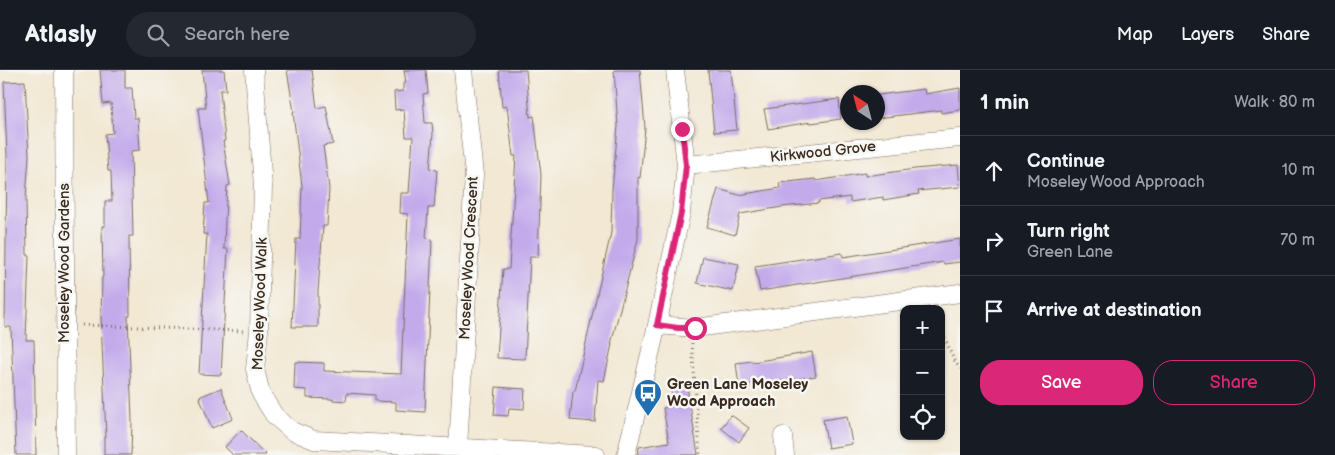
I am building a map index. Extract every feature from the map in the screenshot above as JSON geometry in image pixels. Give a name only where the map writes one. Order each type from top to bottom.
[{"type":"street","name":"Moseley Wood Gardens","points":[[64,70],[66,455]]},
{"type":"street","name":"Moseley Wood Walk","points":[[254,70],[263,186],[255,369],[261,394],[274,415],[292,431],[314,440],[596,455]]},
{"type":"street","name":"Moseley Wood Crescent","points":[[458,447],[474,175],[463,70]]},
{"type":"street","points":[[626,455],[681,213],[686,165],[675,70]]},
{"type":"street","name":"Kirkwood Grove","points":[[686,165],[960,138]]},
{"type":"street","points":[[657,325],[692,328],[960,293]]},
{"type":"street","points":[[783,436],[786,455]]},
{"type":"path","points":[[64,324],[258,331]]},
{"type":"path","points":[[692,328],[700,455]]},
{"type":"path","points":[[945,338],[953,358],[960,369]]},
{"type":"building","points":[[100,70],[125,70],[125,88],[132,88],[134,118],[138,118],[140,150],[131,151],[133,236],[129,236],[130,316],[128,316],[132,421],[131,455],[104,455],[104,437],[106,437],[101,319],[103,277],[102,226],[105,226],[105,201],[112,201],[111,171],[108,171],[105,134],[113,133],[111,103],[103,104]]},
{"type":"building","points":[[202,70],[224,70],[226,90],[220,90],[225,141],[223,141],[230,185],[227,186],[225,219],[224,249],[228,249],[221,375],[199,374],[207,234],[203,234],[205,203],[209,203],[198,108],[206,108]]},
{"type":"building","points":[[287,70],[312,70],[317,108],[326,106],[333,144],[323,146],[329,188],[327,226],[323,226],[318,291],[318,327],[292,327],[296,239],[300,239],[302,186],[294,112]]},
{"type":"building","points":[[404,70],[426,70],[428,93],[423,94],[425,123],[432,123],[433,134],[430,169],[437,170],[434,208],[428,208],[426,238],[432,239],[425,412],[396,410],[396,402],[375,401],[375,395],[347,393],[346,401],[332,400],[307,398],[307,390],[294,389],[295,362],[324,363],[324,371],[401,374],[408,214],[400,213],[401,193],[409,193],[413,137],[406,137],[404,109],[395,110],[394,92],[403,91],[403,83],[406,83]]},
{"type":"building","points":[[499,70],[526,70],[530,117],[534,116],[541,175],[538,257],[530,257],[525,359],[497,358],[503,269],[509,269],[516,156],[513,156],[507,106],[502,107]]},
{"type":"building","points":[[614,70],[640,70],[645,128],[640,178],[638,177],[638,239],[611,344],[604,381],[598,380],[595,422],[570,420],[573,391],[575,391],[611,233],[612,189],[618,126]]},
{"type":"building","points":[[708,70],[731,70],[737,130],[714,132]]},
{"type":"building","points":[[25,81],[29,156],[26,199],[27,255],[29,255],[26,340],[34,340],[36,455],[16,455],[11,327],[5,327],[7,156],[4,82]]},
{"type":"building","points":[[960,88],[960,110],[941,113],[941,110],[885,117],[885,94],[924,89],[925,94]]},
{"type":"building","points":[[839,99],[840,119],[768,129],[764,109]]},
{"type":"building","points":[[958,165],[960,187],[918,191],[919,194],[883,200],[883,197],[850,202],[850,197],[740,214],[735,235],[707,227],[718,189],[739,195],[780,188],[779,183],[815,179],[816,181],[865,173],[865,176]]},
{"type":"building","points":[[960,239],[960,262],[944,264],[943,262],[760,291],[755,266],[842,253],[843,257]]},
{"type":"building","points":[[703,257],[739,264],[733,291],[697,283]]},
{"type":"building","points":[[812,352],[816,376],[739,386],[736,363]]},
{"type":"building","points":[[687,386],[698,455],[638,455],[639,447],[669,442],[663,408],[673,406],[671,389]]},
{"type":"building","points":[[496,387],[525,389],[524,409],[509,408],[508,416],[494,415]]},
{"type":"building","points":[[221,388],[233,419],[212,428],[199,397]]},
{"type":"building","points":[[731,415],[749,428],[739,442],[721,428]]},
{"type":"building","points":[[847,416],[852,444],[828,448],[823,420]]},
{"type":"building","points":[[241,430],[266,455],[233,455],[225,447]]},
{"type":"place","name":"Green Lane Moseley Wood Approach","points":[[648,417]]},
{"type":"route","points":[[682,129],[686,165],[681,213],[657,325],[695,328]]}]
